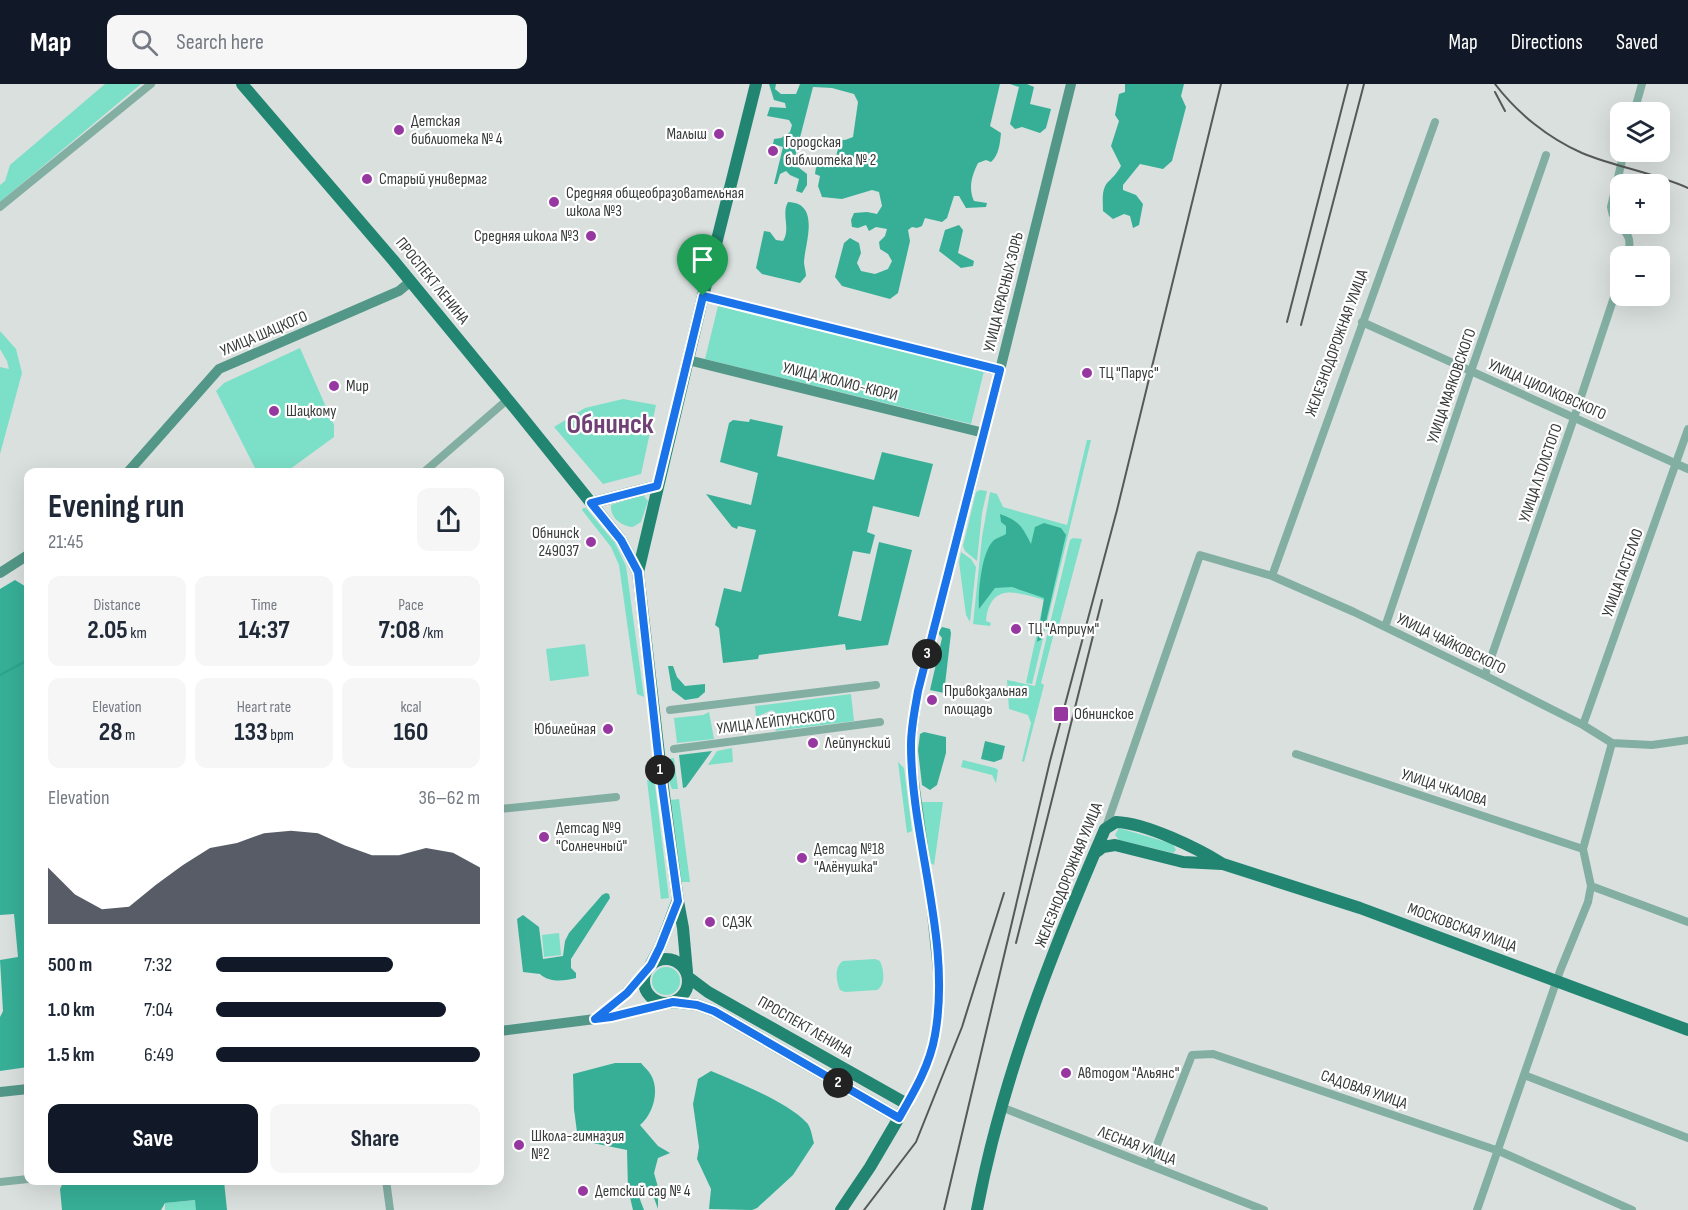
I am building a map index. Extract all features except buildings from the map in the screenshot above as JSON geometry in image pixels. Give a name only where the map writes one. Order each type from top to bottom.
[{"type":"main road","name":"ПРОСПЕКТ ЛЕНИНА","points":[[242,84],[411,281],[621,540],[638,572]]},
{"type":"main road","points":[[678,901],[660,947],[644,979],[646,990],[653,998],[670,1002],[685,992],[688,974],[683,928],[660,772],[638,572],[756,84]]},
{"type":"main road","points":[[591,503],[657,486]]},
{"type":"main road","points":[[1115,845],[1106,837],[1105,829],[1113,823],[1122,822]]},
{"type":"main road","name":"МОСКОВСКАЯ УЛИЦА","points":[[1122,822],[1175,839],[1202,851],[1223,864],[1360,908],[1688,1030]]},
{"type":"main road","name":"ЖЕЛЕЗНОДОРОЖНАЯ УЛИЦА","points":[[977,1210],[1001,1107],[1034,1006],[1105,829]]},
{"type":"main road","points":[[1173,859],[1180,850],[1175,839]]},
{"type":"main road","points":[[1095,853],[1103,847],[1115,845]]},
{"type":"main road","name":"МОСКОВСКАЯ УЛИЦА","points":[[1115,845],[1194,863],[1223,864]]},
{"type":"main road","points":[[649,967],[660,959],[671,959],[680,963],[688,974]]},
{"type":"main road","name":"ПРОСПЕКТ ЛЕНИНА","points":[[688,974],[708,992],[907,1104]]},
{"type":"main road","name":"ПРОСПЕКТ ЛЕНИНА","points":[[670,1002],[697,1005],[714,1011],[899,1118]]},
{"type":"main road","points":[[841,1210],[870,1167],[907,1104]]},
{"type":"street","points":[[0,207],[151,84]]},
{"type":"street","name":"УЛИЦА КРАСНЫХ ЗОРЬ","points":[[907,1104],[925,1069],[935,1037],[940,991],[931,904],[911,760],[913,720],[918,691],[1071,84]]},
{"type":"street","points":[[1637,102],[1642,84]]},
{"type":"street","name":"ЖЕЛЕЗНОДОРОЖНАЯ УЛИЦА","points":[[1272,576],[1435,122]]},
{"type":"street","name":"УЛИЦА МАЯКОВСКОГО","points":[[1385,627],[1546,155]]},
{"type":"street","points":[[1621,162],[1611,207],[1612,216],[1628,236],[1631,242],[1630,246]]},
{"type":"street","name":"УЛИЦА ШАЦКОГО","points":[[132,468],[219,369],[399,291],[411,281]]},
{"type":"street","points":[[703,296],[1000,370]]},
{"type":"street","name":"УЛИЦА Л.ТОЛСТОГО","points":[[1485,675],[1611,306]]},
{"type":"street","name":"УЛИЦА ЦИОЛКОВСКОГО","points":[[1362,322],[1688,470]]},
{"type":"street","name":"УЛИЦА ЖОЛИО-КЮРИ","points":[[688,360],[984,434]]},
{"type":"street","points":[[429,468],[507,400]]},
{"type":"street","name":"УЛИЦА ГАСТЕЛЛО","points":[[1583,725],[1688,429]]},
{"type":"street","name":"ЖЕЛЕЗНОДОРОЖНАЯ УЛИЦА","points":[[1105,829],[1200,555]]},
{"type":"street","name":"УЛИЦА ЧАЙКОВСКОГО","points":[[1200,555],[1272,576],[1385,627],[1485,675],[1612,742],[1652,745],[1688,740]]},
{"type":"street","points":[[0,573],[24,558]]},
{"type":"street","name":"УЛИЦА ЛЕЙПУНСКОГО","points":[[670,710],[876,685]]},
{"type":"street","name":"УЛИЦА ЛЕЙПУНСКОГО","points":[[674,749],[880,722]]},
{"type":"street","points":[[1478,1210],[1557,981],[1588,902],[1591,886],[1583,849],[1612,742]]},
{"type":"street","name":"УЛИЦА ЧКАЛОВА","points":[[1296,754],[1583,849]]},
{"type":"street","points":[[504,809],[616,797]]},
{"type":"street","points":[[1113,808],[1122,822]]},
{"type":"street","points":[[1591,886],[1688,922]]},
{"type":"street","points":[[595,1019],[619,1000],[649,967]]},
{"type":"street","name":"ПРОСПЕКТ ЛЕНИНА","points":[[504,1030],[611,1017],[670,1002]]},
{"type":"street","name":"САДОВАЯ УЛИЦА","points":[[1149,1165],[1192,1055],[1213,1054],[1499,1151],[1632,1210]]},
{"type":"street","points":[[1524,1075],[1688,1138]]},
{"type":"street","points":[[0,1092],[24,1089]]},
{"type":"street","name":"ЛЕСНАЯ УЛИЦА","points":[[1001,1107],[1264,1210]]},
{"type":"street","points":[[0,1182],[24,1179]]},
{"type":"street","points":[[387,1185],[390,1210]]},
{"type":"green space","points":[[105,84],[141,84],[0,202],[0,185],[5,181],[10,165]]},
{"type":"green space","points":[[769,84],[776,84],[775,89],[781,94],[796,94],[800,84],[1000,84],[990,126],[1001,133],[999,149],[991,162],[986,160],[978,163],[972,182],[971,191],[974,201],[987,203],[986,207],[966,208],[959,196],[954,196],[947,218],[942,222],[925,218],[922,226],[908,230],[910,241],[898,293],[890,299],[842,286],[835,277],[844,243],[850,238],[859,243],[861,253],[857,263],[861,271],[875,274],[888,269],[892,261],[888,254],[880,249],[879,242],[885,236],[887,229],[876,227],[869,231],[866,225],[858,228],[852,227],[851,220],[854,213],[877,214],[882,206],[879,192],[872,190],[842,199],[822,197],[818,186],[820,176],[815,174],[816,167],[819,165],[833,167],[838,149],[834,148],[837,139],[845,140],[853,137],[858,102],[854,94],[832,88],[813,87],[795,157],[798,167],[807,174],[807,185],[802,193],[796,191],[799,179],[786,171],[780,174],[777,184],[774,184],[783,147],[773,144],[774,139],[781,138],[790,132],[792,125],[789,120],[767,116],[770,107],[786,108],[785,103],[774,100]]},
{"type":"green space","points":[[1010,84],[1027,84],[1034,87],[1030,104],[1051,109],[1046,128],[1040,133],[1022,127],[1015,129],[1010,124],[1019,87]]},
{"type":"green space","points":[[1125,84],[1184,84],[1181,96],[1186,107],[1172,161],[1163,169],[1140,164],[1123,185],[1123,190],[1136,195],[1143,204],[1139,225],[1133,228],[1130,216],[1124,214],[1113,219],[1103,211],[1104,188],[1121,166],[1111,146],[1119,121],[1115,115],[1119,94],[1125,92]]},
{"type":"green space","points":[[788,202],[798,204],[805,209],[808,216],[804,262],[806,276],[800,283],[762,274],[756,268],[764,231],[770,232],[776,240],[783,241],[786,232],[785,211]]},
{"type":"green space","points":[[959,225],[963,230],[958,253],[974,261],[973,266],[961,268],[939,251],[945,230]]},
{"type":"green space","points":[[718,306],[984,371],[971,424],[705,359]]},
{"type":"green space","points":[[0,331],[16,349],[22,373],[0,454],[0,367],[9,369],[0,349]]},
{"type":"green space","points":[[300,348],[334,425],[334,437],[291,468],[255,468],[216,391],[224,383]]},
{"type":"green space","points":[[623,399],[656,405],[641,474],[603,484],[554,427],[585,408]]},
{"type":"green space","points":[[750,419],[783,426],[777,456],[874,480],[882,452],[933,464],[919,517],[873,506],[867,532],[875,535],[870,554],[853,551],[838,616],[861,621],[879,542],[912,550],[888,645],[846,650],[845,644],[759,655],[758,659],[723,663],[719,628],[715,625],[724,588],[741,592],[756,530],[732,527],[706,494],[751,505],[758,473],[720,462],[729,423],[733,420],[749,422]]},
{"type":"green space","points":[[1087,440],[1091,440],[1032,684],[1026,683],[1044,600],[1015,593],[999,595],[993,600],[989,609],[986,621],[991,623],[990,626],[973,624],[982,537],[990,492],[997,494],[1003,507],[1067,525]]},
{"type":"green space","points":[[987,491],[982,513],[977,561],[965,551],[963,546],[976,492]]},
{"type":"green space","points":[[644,496],[648,501],[641,522],[633,527],[624,525],[614,517],[611,505]]},
{"type":"green space","points":[[586,508],[615,543],[626,566],[644,697],[637,694],[619,565],[611,547],[582,510]]},
{"type":"green space","points":[[1000,514],[1019,525],[1031,544],[1035,527],[1044,523],[1061,528],[1066,535],[1042,639],[1037,642],[1044,598],[1012,587],[995,588],[979,609],[980,583],[986,554],[994,540],[1006,534],[1006,526],[1001,522]]},
{"type":"green space","points":[[1082,539],[1059,625],[1056,625],[1041,683],[1044,685],[1024,762],[1022,761],[1031,723],[1028,715],[1009,709],[1007,680],[1035,686],[1070,540]]},
{"type":"green space","points":[[961,552],[971,559],[976,567],[970,622],[966,615],[959,562]]},
{"type":"green space","points":[[15,580],[24,586],[24,1068],[0,1071],[0,1017],[3,1011],[0,960],[18,957],[14,914],[0,915],[0,589]]},
{"type":"green space","points":[[942,627],[950,629],[951,633],[944,693],[930,690],[942,638],[938,633]]},
{"type":"green space","points":[[585,644],[589,676],[550,681],[546,649]]},
{"type":"green space","points":[[668,666],[673,666],[677,677],[685,686],[705,684],[705,692],[698,698],[685,700],[672,690]]},
{"type":"green space","points":[[851,694],[854,721],[775,731],[783,719],[772,710],[756,717],[755,706]]},
{"type":"green space","points":[[709,712],[714,739],[677,743],[674,718],[703,715]]},
{"type":"green space","points":[[924,732],[946,737],[946,753],[937,785],[930,790],[922,785],[918,750],[920,734]]},
{"type":"green space","points":[[985,741],[1005,746],[1002,759],[994,762],[981,759]]},
{"type":"green space","points":[[732,748],[733,762],[708,765],[717,751]]},
{"type":"green space","points":[[712,751],[686,787],[683,788],[679,755]]},
{"type":"green space","points":[[674,758],[678,789],[672,789],[670,784],[667,759]]},
{"type":"green space","points":[[963,760],[998,770],[996,783],[992,775],[961,767]]},
{"type":"green space","points":[[898,762],[904,768],[912,831],[907,833]]},
{"type":"green space","points":[[647,780],[652,781],[655,785],[669,898],[661,899]]},
{"type":"green space","points":[[679,799],[690,882],[682,882],[681,879],[671,800]]},
{"type":"green space","points":[[921,802],[943,802],[934,865],[930,863]]},
{"type":"green space","points":[[1119,828],[1173,844],[1176,850],[1173,853],[1119,840],[1115,835]]},
{"type":"green space","points":[[606,893],[610,898],[571,959],[571,968],[576,973],[576,978],[552,980],[540,974],[523,972],[517,919],[523,915],[539,927],[543,959],[563,956],[565,941],[569,933]]},
{"type":"green space","points":[[559,933],[561,955],[544,957],[542,935]]},
{"type":"green space","points":[[875,959],[880,961],[882,969],[883,981],[880,988],[845,992],[840,990],[837,974],[838,967],[843,961]]},
{"type":"green space","points":[[666,967],[676,971],[680,981],[676,991],[666,995],[656,991],[652,981],[656,971]]},
{"type":"green space","points":[[615,1063],[641,1063],[654,1081],[655,1095],[652,1109],[640,1125],[658,1146],[670,1153],[658,1158],[654,1173],[658,1187],[658,1209],[653,1195],[642,1182],[636,1189],[644,1210],[633,1210],[628,1189],[627,1150],[578,1140],[573,1074]]},
{"type":"green space","points":[[711,1071],[787,1107],[806,1122],[811,1132],[814,1143],[793,1175],[752,1210],[709,1209],[711,1189],[697,1159],[699,1147],[693,1104],[698,1079]]},
{"type":"green space","points":[[62,1185],[224,1185],[227,1210],[196,1210],[195,1200],[165,1203],[161,1210],[62,1210],[60,1189]]},
{"type":"green space","points":[[196,1200],[196,1210],[165,1210],[165,1203]]},
{"type":"waterway","points":[[0,675],[24,662]]},
{"type":"railway","points":[[944,1210],[1050,761],[1117,510],[1221,84]]},
{"type":"railway","points":[[1287,322],[1348,84]]},
{"type":"railway","points":[[1301,325],[1364,84]]},
{"type":"railway","points":[[1495,84],[1534,124],[1569,147],[1595,158],[1688,188]]},
{"type":"railway","points":[[1495,92],[1505,111]]},
{"type":"railway","points":[[1016,943],[1102,600]]},
{"type":"railway","points":[[864,1210],[916,1142],[962,1027],[1004,893]]},
{"type":"place","name":"Детская библиотека № 4","points":[[399,130]]},
{"type":"place","name":"Малыш","points":[[719,134]]},
{"type":"place","name":"Городская библиотека № 2","points":[[773,151]]},
{"type":"place","name":"Старый универмаг","points":[[367,179]]},
{"type":"place","name":"Средняя общеобразовательная школа №3","points":[[554,202]]},
{"type":"place","name":"Средняя школа №3","points":[[591,236]]},
{"type":"place","name":"ТЦ \"Парус\"","points":[[1087,373]]},
{"type":"place","name":"Мир","points":[[334,386]]},
{"type":"place","name":"Шацкому","points":[[274,411]]},
{"type":"place","name":"Обнинск 249037","points":[[591,542]]},
{"type":"place","name":"ТЦ \"Атриум\"","points":[[1016,629]]},
{"type":"place","name":"Привокзальная площадь","points":[[932,700]]},
{"type":"place","name":"Обнинское","points":[[1061,714]]},
{"type":"place","name":"Юбилейная","points":[[608,729]]},
{"type":"place","name":"Лейпунский","points":[[813,743]]},
{"type":"place","name":"Детсад №9 \"Солнечный\"","points":[[544,837]]},
{"type":"place","name":"Детсад №18 \"Алёнушка\"","points":[[802,858]]},
{"type":"place","name":"СДЭК","points":[[710,922]]},
{"type":"place","name":"Автодом \"Альянс\"","points":[[1066,1073]]},
{"type":"place","name":"Школа-гимназия №2","points":[[519,1145]]},
{"type":"place","name":"Детский сад № 4","points":[[583,1191]]},
{"type":"district","name":"Обнинск","points":[[610,424]]},
{"type":"route","points":[[703,296],[1000,370],[918,691],[913,720],[911,760],[931,904],[940,991],[935,1037],[925,1069],[899,1118],[714,1011],[697,1005],[673,1002],[595,1019],[627,993],[651,965],[678,901],[660,772],[638,572],[621,540],[591,503],[657,486],[703,296]]}]
